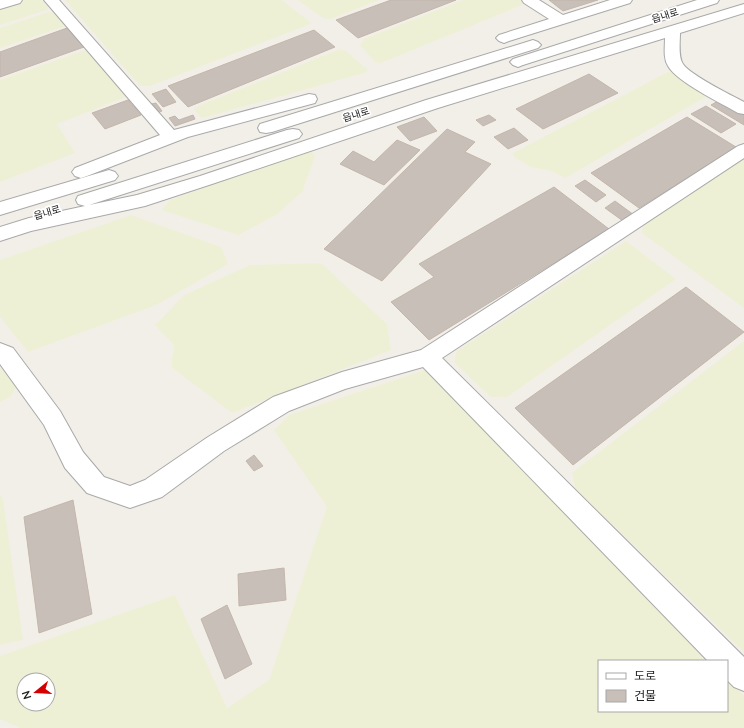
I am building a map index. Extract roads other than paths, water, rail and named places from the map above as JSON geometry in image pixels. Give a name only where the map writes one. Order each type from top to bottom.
[{"type":"street","points":[[0,5],[15,0]]},
{"type":"street","points":[[51,0],[171,137]]},
{"type":"street","points":[[529,0],[562,20]]},
{"type":"street","points":[[0,202],[31,192],[171,137],[392,74],[625,0]]},
{"type":"street","name":"읍내로","points":[[0,209],[677,0]]},
{"type":"street","name":"읍내로","points":[[0,226],[712,0]]},
{"type":"street","points":[[0,234],[69,215],[138,201],[206,180],[440,101],[673,31],[744,8]]},
{"type":"street","points":[[673,31],[673,56],[676,66],[692,79],[744,109]]},
{"type":"street","points":[[0,352],[5,354],[52,418],[74,460],[96,485],[130,497],[153,489],[216,444],[281,404],[342,381],[427,358],[744,150]]},
{"type":"street","points":[[427,358],[727,660]]},
{"type":"street","points":[[728,661],[744,677]]}]
